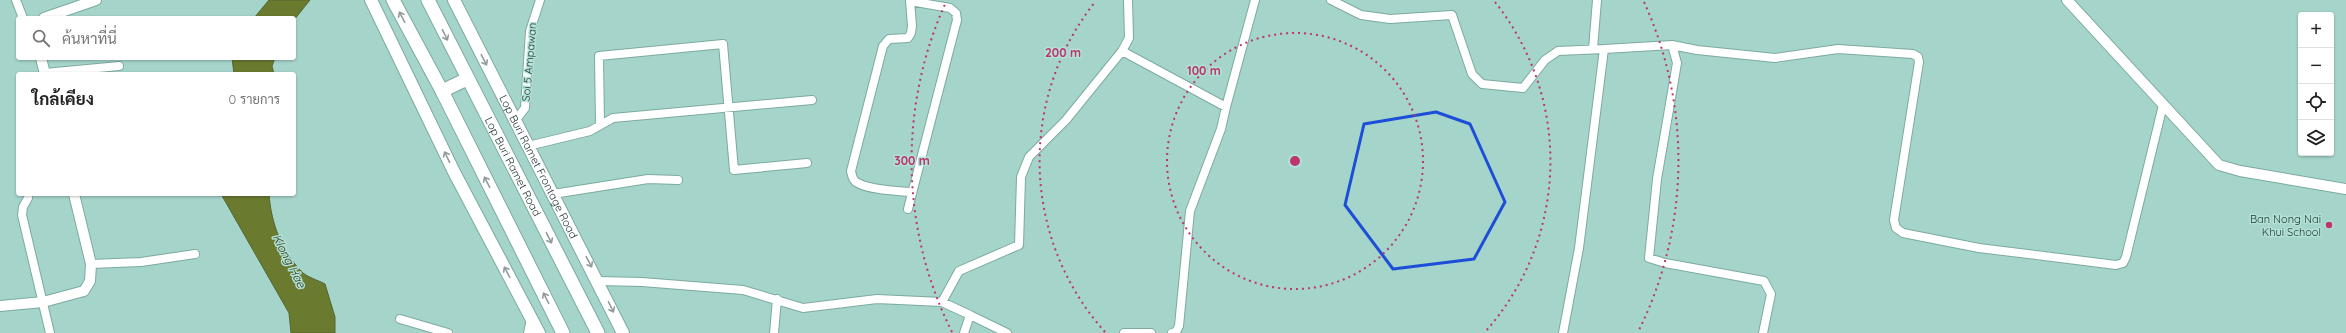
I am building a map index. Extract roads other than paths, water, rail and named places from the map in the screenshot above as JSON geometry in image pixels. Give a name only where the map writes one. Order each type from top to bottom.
[{"type":"main road","points":[[370,0],[454,172],[539,333]]},
{"type":"main road","points":[[393,0],[442,91],[563,333]]},
{"type":"main road","name":"Lop Buri Ramet Road","points":[[428,0],[598,333]]},
{"type":"main road","name":"Lop Buri Ramet Frontage Road","points":[[454,0],[515,121],[599,281],[623,333]]},
{"type":"main road","points":[[442,91],[467,79]]},
{"type":"street","points":[[16,0],[22,16]]},
{"type":"street","points":[[50,16],[96,0]]},
{"type":"street","name":"Soi 5 Ampawan","points":[[515,121],[525,108],[530,31],[540,0]]},
{"type":"street","points":[[942,302],[959,271],[1019,245],[1021,177],[1029,157],[1066,120],[1122,50],[1129,38],[1128,0]]},
{"type":"street","points":[[1172,333],[1176,332],[1179,326],[1190,211],[1221,129],[1255,0]]},
{"type":"street","points":[[1331,0],[1361,15],[1390,19],[1452,15],[1472,74],[1482,84],[1523,88],[1545,60],[1558,51],[1672,45],[1697,50],[1775,58],[1838,49],[1913,54],[1918,57],[1919,62],[1894,220],[1896,228],[1903,233],[1979,248],[2109,264],[2123,263],[2126,257],[2163,105]]},
{"type":"street","points":[[1593,49],[1597,0]]},
{"type":"street","points":[[2067,0],[2219,165],[2240,171],[2346,189]]},
{"type":"street","points":[[908,209],[911,192],[957,20],[956,13],[950,8],[910,1],[911,33],[908,38],[889,39],[883,46],[851,171],[852,177],[856,182],[888,190],[911,192]]},
{"type":"street","points":[[600,124],[598,56],[723,44],[727,108],[734,170],[807,163]]},
{"type":"street","points":[[1672,45],[1677,63],[1657,179],[1649,258],[1665,263],[1764,281],[1771,294],[1763,333]]},
{"type":"street","points":[[1563,333],[1579,248],[1604,49]]},
{"type":"street","points":[[1122,50],[1226,107]]},
{"type":"street","points":[[42,60],[45,72]]},
{"type":"street","points":[[56,72],[119,66]]},
{"type":"street","points":[[528,146],[590,131],[613,118],[812,100]]},
{"type":"street","points":[[553,194],[648,179],[678,180]]},
{"type":"street","points":[[0,306],[43,302],[84,291],[90,281],[91,264],[74,196]]},
{"type":"street","points":[[28,198],[23,207],[22,215],[50,333]]},
{"type":"street","points":[[91,264],[141,262],[195,254]]},
{"type":"street","points":[[599,281],[642,282],[743,290],[777,299],[802,308],[877,299],[942,302],[1007,333]]},
{"type":"street","points":[[774,333],[777,299]]},
{"type":"street","points":[[964,333],[970,315]]},
{"type":"street","points":[[400,319],[448,333]]},
{"type":"street","points":[[528,333],[531,319]]},
{"type":"street","points":[[1124,333],[1151,333]]},
{"type":"water","points":[[269,0],[310,0],[296,18],[296,16],[256,16]]},
{"type":"water","points":[[232,60],[274,60],[272,66],[274,72],[234,72]]},
{"type":"water","name":"Klong Hae","points":[[222,196],[269,196],[272,215],[278,235],[288,254],[303,273],[325,284],[335,317],[335,333],[291,333],[289,313]]},
{"type":"place","name":"Ban Nong Nai Khui School","points":[[2329,225]]}]
